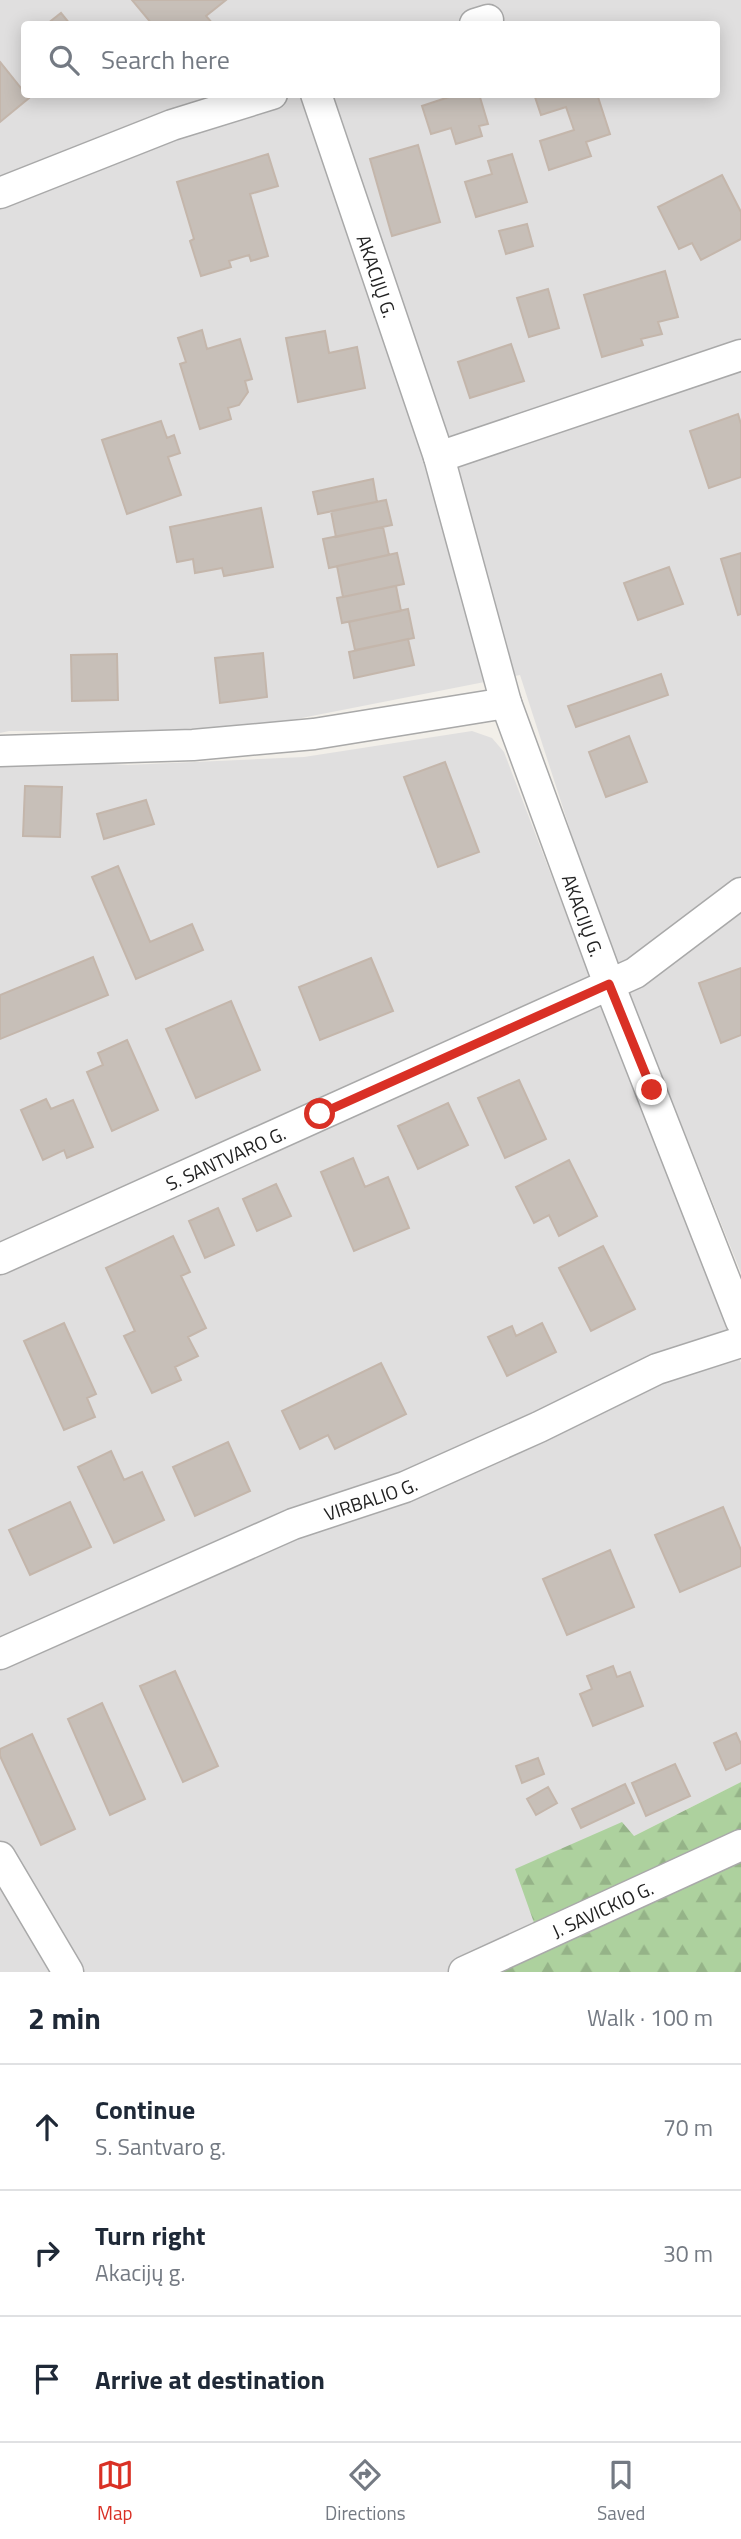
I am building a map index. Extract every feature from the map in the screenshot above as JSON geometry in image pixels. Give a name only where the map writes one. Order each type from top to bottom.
[{"type":"street","points":[[0,192],[172,125],[259,98]]},
{"type":"street","name":"AKACIJŲ G.","points":[[317,98],[439,457],[506,703],[609,984],[741,1321]]},
{"type":"street","points":[[439,457],[741,355]]},
{"type":"street","points":[[0,751],[193,745],[314,734],[506,703]]},
{"type":"street","name":"S. SANTVARO G.","points":[[0,1259],[635,973],[741,893]]},
{"type":"street","name":"VIRBALIO G.","points":[[0,1654],[293,1524],[405,1488],[657,1369],[741,1342]]},
{"type":"street","name":"J. SAVICKIO G.","points":[[464,1972],[741,1844]]},
{"type":"street","points":[[0,1857],[68,1972]]},
{"type":"shaded area","points":[[0,0],[741,0],[741,1273],[598,916],[520,675],[271,724],[151,731],[0,733]]},
{"type":"shaded area","points":[[472,731],[492,738],[504,752],[586,966],[617,1035],[741,1363],[741,1782],[634,1836],[544,1951],[502,1972],[0,1972],[0,766],[37,759],[128,765],[304,757]]},
{"type":"green space","points":[[741,1782],[741,1972],[502,1972],[544,1951],[515,1869],[622,1822],[634,1836]]},
{"type":"building","points":[[132,0],[226,0],[206,16],[210,21],[150,21]]},
{"type":"building","points":[[61,13],[68,21],[51,21]]},
{"type":"building","points":[[0,62],[21,88],[21,98],[29,98],[0,122]]},
{"type":"building","points":[[446,98],[480,98],[488,124],[479,126],[482,136],[456,144],[451,128],[431,134],[422,106]]},
{"type":"building","points":[[535,98],[598,98],[610,134],[586,142],[591,156],[549,170],[540,141],[574,130],[566,107],[541,115]]},
{"type":"building","points":[[418,145],[440,222],[392,236],[370,159]]},
{"type":"building","points":[[268,154],[278,186],[250,194],[268,256],[251,261],[249,255],[229,261],[231,267],[201,276],[190,241],[194,239],[177,182]]},
{"type":"building","points":[[512,154],[527,202],[476,217],[465,182],[492,174],[488,161]]},
{"type":"building","points":[[722,175],[741,212],[741,239],[701,260],[692,243],[679,249],[658,207]]},
{"type":"building","points":[[527,224],[533,246],[506,254],[499,231]]},
{"type":"building","points":[[665,271],[678,317],[658,322],[662,334],[641,339],[643,345],[602,357],[584,295]]},
{"type":"building","points":[[548,289],[559,328],[529,337],[517,298]]},
{"type":"building","points":[[202,330],[207,349],[240,339],[252,379],[245,381],[248,392],[239,405],[228,408],[231,419],[200,429],[180,364],[186,362],[178,338]]},
{"type":"building","points":[[325,331],[329,353],[357,347],[365,388],[298,402],[286,338]]},
{"type":"building","points":[[511,344],[524,381],[470,398],[458,362]]},
{"type":"building","points":[[738,414],[741,424],[741,477],[709,488],[690,431]]},
{"type":"building","points":[[161,421],[167,438],[174,435],[180,453],[168,457],[181,495],[127,514],[102,440]]},
{"type":"building","points":[[373,479],[377,502],[318,514],[313,492]]},
{"type":"building","points":[[386,500],[392,525],[336,537],[331,511]]},
{"type":"building","points":[[261,508],[273,567],[224,576],[222,568],[195,573],[193,559],[177,562],[170,527]]},
{"type":"building","points":[[383,527],[389,555],[329,568],[323,539]]},
{"type":"building","points":[[397,553],[404,584],[343,597],[337,566]]},
{"type":"building","points":[[741,553],[741,614],[738,615],[721,559]]},
{"type":"building","points":[[669,567],[683,604],[638,620],[624,583]]},
{"type":"building","points":[[396,586],[401,611],[342,623],[337,598]]},
{"type":"building","points":[[408,609],[414,638],[355,650],[349,622]]},
{"type":"building","points":[[408,639],[414,665],[354,678],[349,652]]},
{"type":"building","points":[[263,653],[267,697],[220,703],[215,658]]},
{"type":"building","points":[[117,654],[118,700],[72,701],[71,655]]},
{"type":"building","points":[[661,674],[668,695],[576,727],[568,706]]},
{"type":"building","points":[[629,736],[647,782],[606,797],[589,752]]},
{"type":"building","points":[[445,762],[479,852],[438,867],[404,777]]},
{"type":"building","points":[[25,786],[62,787],[60,837],[23,836]]},
{"type":"building","points":[[146,800],[154,824],[104,839],[97,814]]},
{"type":"building","points":[[118,866],[150,942],[192,924],[203,950],[136,979],[92,877]]},
{"type":"building","points":[[93,957],[108,995],[0,1039],[0,995]]},
{"type":"building","points":[[371,958],[393,1011],[320,1040],[299,987]]},
{"type":"building","points":[[741,968],[741,1035],[721,1043],[699,983]]},
{"type":"building","points":[[231,1001],[260,1070],[196,1098],[166,1029]]},
{"type":"building","points":[[127,1040],[158,1110],[112,1131],[87,1072],[103,1065],[98,1053]]},
{"type":"building","points":[[519,1080],[546,1139],[505,1158],[478,1098]]},
{"type":"building","points":[[46,1099],[51,1109],[73,1100],[93,1147],[67,1158],[64,1150],[43,1160],[21,1110]]},
{"type":"building","points":[[448,1103],[468,1145],[418,1169],[398,1126]]},
{"type":"building","points":[[353,1158],[365,1187],[388,1177],[409,1228],[354,1251],[321,1172]]},
{"type":"building","points":[[569,1160],[597,1216],[559,1236],[549,1215],[534,1223],[516,1187]]},
{"type":"building","points":[[276,1184],[291,1216],[257,1231],[243,1199]]},
{"type":"building","points":[[218,1208],[234,1245],[205,1258],[189,1221]]},
{"type":"building","points":[[173,1236],[190,1272],[181,1276],[206,1328],[188,1337],[198,1356],[175,1367],[181,1380],[152,1393],[124,1336],[135,1331],[106,1268]]},
{"type":"building","points":[[603,1246],[635,1309],[591,1331],[559,1268]]},
{"type":"building","points":[[64,1323],[96,1394],[87,1398],[95,1417],[64,1430],[24,1341]]},
{"type":"building","points":[[542,1323],[556,1352],[507,1376],[488,1337],[512,1326],[516,1336]]},
{"type":"building","points":[[381,1363],[406,1414],[335,1449],[328,1435],[300,1449],[282,1411]]},
{"type":"building","points":[[228,1442],[250,1491],[195,1516],[173,1467]]},
{"type":"building","points":[[111,1451],[124,1480],[142,1472],[164,1520],[114,1543],[78,1467]]},
{"type":"building","points":[[70,1502],[91,1547],[30,1575],[9,1530]]},
{"type":"building","points":[[723,1507],[741,1550],[741,1566],[680,1592],[655,1535]]},
{"type":"building","points":[[610,1550],[634,1607],[567,1635],[543,1579]]},
{"type":"building","points":[[613,1666],[617,1677],[630,1672],[643,1706],[593,1726],[580,1694],[592,1689],[587,1676]]},
{"type":"building","points":[[175,1671],[218,1766],[183,1782],[140,1686]]},
{"type":"building","points":[[102,1703],[145,1799],[110,1815],[68,1719]]},
{"type":"building","points":[[736,1733],[741,1744],[741,1763],[726,1770],[714,1743]]},
{"type":"building","points":[[32,1734],[75,1829],[41,1845],[0,1756],[0,1749]]},
{"type":"building","points":[[538,1758],[544,1774],[522,1783],[516,1766]]},
{"type":"building","points":[[675,1764],[690,1796],[646,1816],[632,1783]]},
{"type":"building","points":[[625,1784],[634,1803],[581,1828],[572,1809]]},
{"type":"building","points":[[548,1787],[557,1803],[536,1815],[527,1799]]},
{"type":"route","points":[[320,1114],[609,984],[652,1090]]}]
